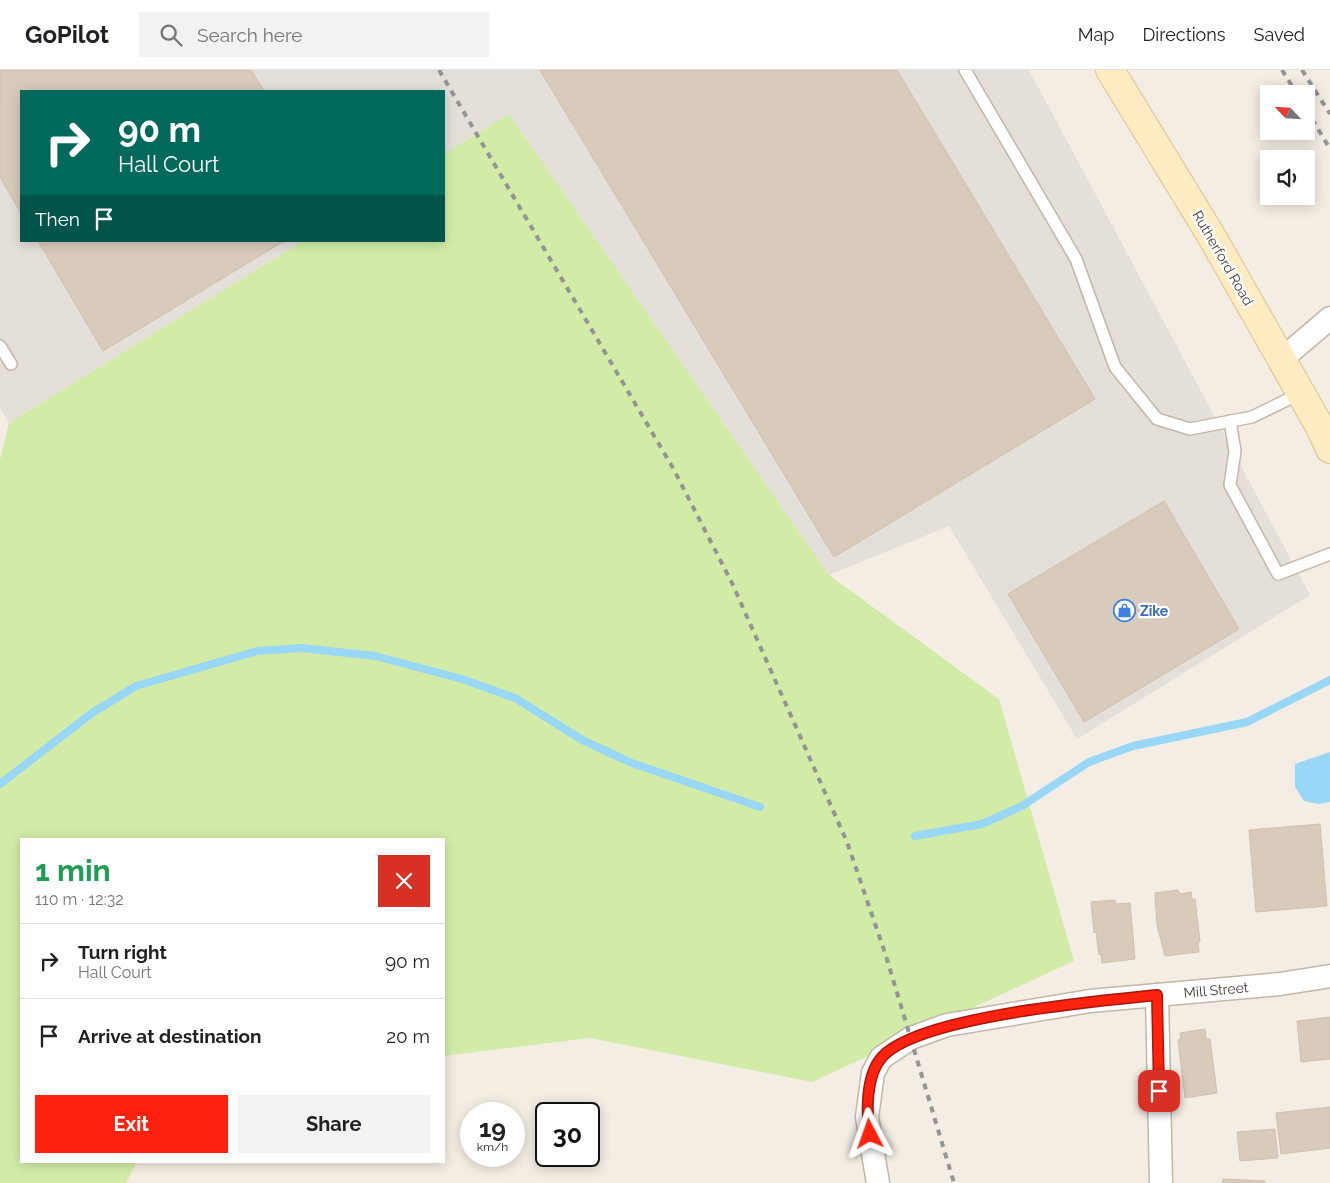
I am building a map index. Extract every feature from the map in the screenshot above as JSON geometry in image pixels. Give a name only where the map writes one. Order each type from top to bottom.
[{"type":"street","name":"Rutherford Road","points":[[1110,70],[1212,237],[1301,393],[1330,449]]},
{"type":"street","points":[[1282,359],[1330,318]]},
{"type":"street","name":"Mill Street","points":[[878,1183],[867,1117],[873,1073],[881,1058],[910,1038],[947,1025],[1090,1001],[1280,984],[1330,976]]},
{"type":"street","points":[[1157,995],[1161,1183]]},
{"type":"lane","points":[[965,70],[1076,259],[1115,367],[1157,420],[1190,429],[1252,417],[1301,393]]},
{"type":"lane","points":[[0,346],[11,364]]},
{"type":"lane","points":[[1230,421],[1235,451],[1230,485],[1278,574],[1330,554]]},
{"type":"shaded area","points":[[0,70],[1029,70],[1310,595],[1077,739],[949,526],[829,575],[509,114],[445,153],[445,90],[20,90],[20,242],[301,242],[9,423],[0,408]]},
{"type":"green space","points":[[509,114],[829,575],[999,699],[1074,961],[812,1082],[590,1038],[445,1056],[445,838],[20,838],[20,1163],[136,1163],[126,1183],[0,1183],[0,460],[9,423],[301,242],[445,242],[445,153]]},
{"type":"water","points":[[1330,752],[1330,802],[1318,804],[1304,801],[1295,787],[1295,764]]},
{"type":"building","points":[[0,70],[251,70],[263,90],[20,90],[20,211],[0,177]]},
{"type":"building","points":[[540,70],[897,70],[1095,399],[834,557]]},
{"type":"building","points":[[39,242],[282,242],[103,351]]},
{"type":"building","name":"Zike","points":[[1164,501],[1239,629],[1084,722],[1008,594]]},
{"type":"building","points":[[1320,824],[1327,906],[1256,912],[1249,830]]},
{"type":"building","points":[[1178,890],[1180,894],[1191,892],[1192,899],[1195,899],[1200,942],[1198,942],[1199,952],[1165,956],[1157,925],[1155,893]]},
{"type":"building","points":[[1115,900],[1116,904],[1130,903],[1135,959],[1102,963],[1096,932],[1094,933],[1091,902]]},
{"type":"building","points":[[1330,1017],[1330,1059],[1301,1062],[1297,1021]]},
{"type":"building","points":[[1205,1029],[1206,1039],[1210,1039],[1217,1093],[1185,1098],[1178,1040],[1181,1039],[1180,1033]]},
{"type":"building","points":[[1330,1107],[1330,1148],[1281,1154],[1276,1113]]},
{"type":"building","points":[[1275,1129],[1278,1158],[1240,1161],[1237,1132]]},
{"type":"building","points":[[1223,1179],[1265,1181],[1265,1183],[1222,1183]]},
{"type":"waterway","points":[[0,784],[92,713],[136,686],[257,651],[301,648],[375,656],[462,679],[515,698],[584,741],[632,763],[760,807]]},
{"type":"waterway","points":[[915,836],[982,824],[1022,806],[1089,762],[1133,746],[1247,722],[1330,680]]},
{"type":"railway","points":[[439,70],[673,468],[732,583],[847,842],[886,956],[954,1183]]},
{"type":"railway","points":[[1282,70],[1291,85]]},
{"type":"railway","points":[[1302,70],[1330,114]]},
{"type":"railway","points":[[1315,124],[1330,149]]},
{"type":"place","name":"Zike","points":[[1124,611]]},
{"type":"route","points":[[870,1134],[867,1117],[873,1073],[881,1058],[906,1040],[947,1025],[1090,1001],[1157,995],[1156,1034],[1159,1091]]}]
